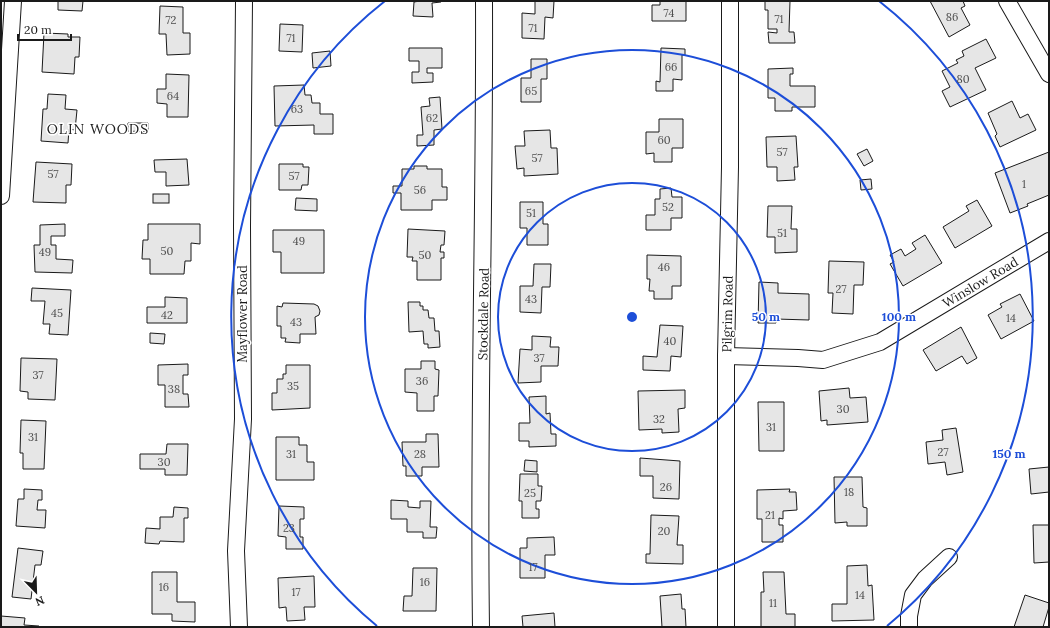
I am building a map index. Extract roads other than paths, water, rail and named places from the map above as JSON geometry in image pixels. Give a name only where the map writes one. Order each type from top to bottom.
[{"type":"street","points":[[1,196],[13,1]]},
{"type":"street","name":"Mayflower Road","points":[[239,627],[236,551],[243,419],[242,226],[244,1]]},
{"type":"street","name":"Stockdale Road","points":[[481,627],[480,544],[485,104],[484,1]]},
{"type":"street","name":"Pilgrim Road","points":[[726,627],[726,356],[730,167],[730,1]]},
{"type":"street","points":[[1007,1],[1049,74]]},
{"type":"street","name":"Winslow Road","points":[[726,356],[823,360],[880,342],[1049,241]]},
{"type":"street","points":[[909,627],[912,595],[925,579],[949,557]]},
{"type":"district","name":"OLIN WOODS","points":[[98,129]]}]
